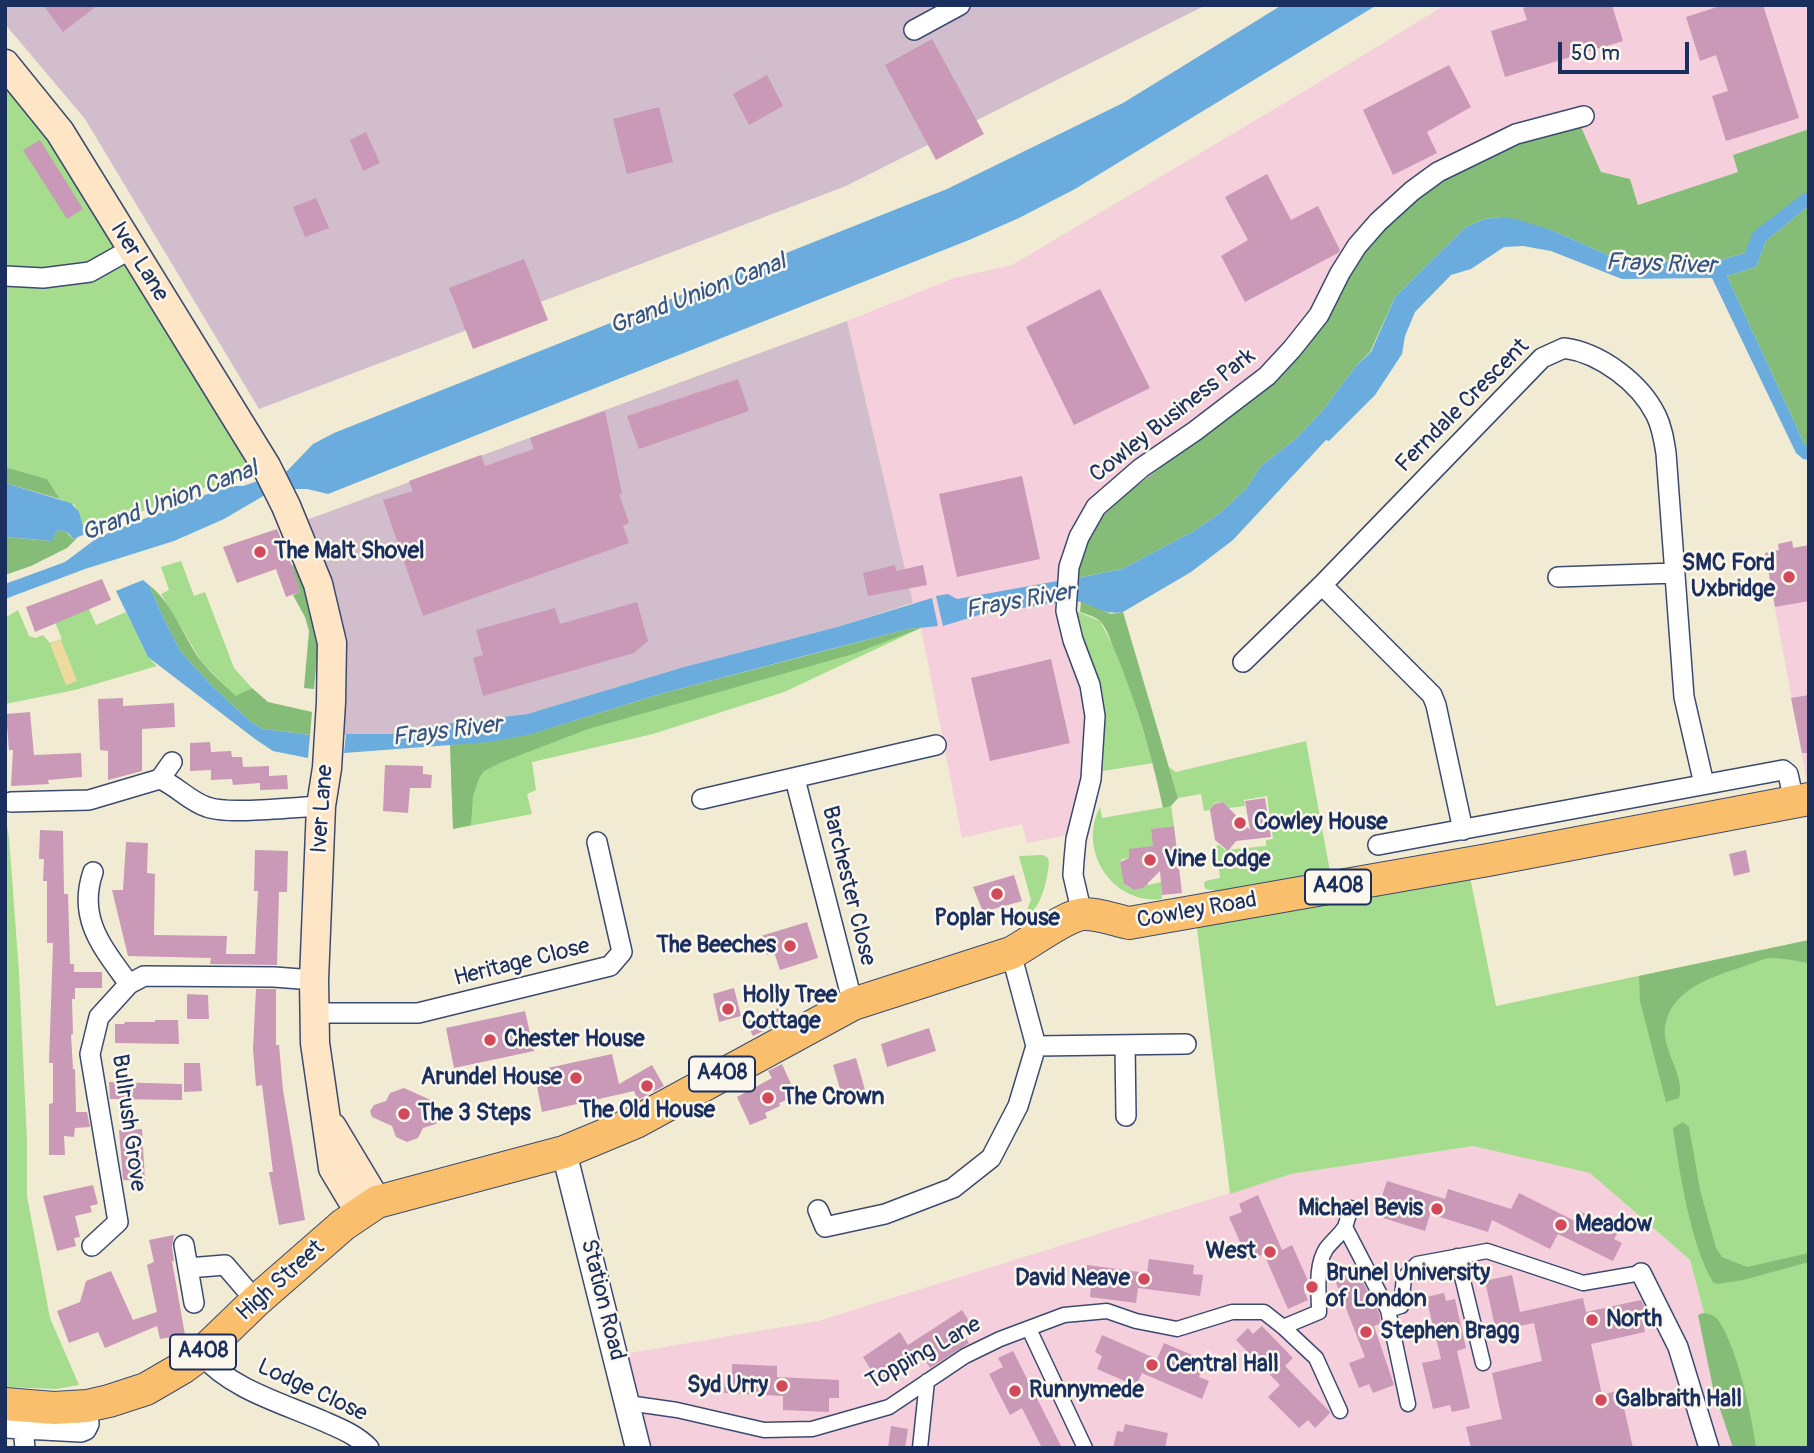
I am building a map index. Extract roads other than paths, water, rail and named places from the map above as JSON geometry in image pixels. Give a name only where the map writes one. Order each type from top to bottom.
[{"type":"main road","name":"Iver Lane","points":[[5,64],[60,132],[265,466],[286,506],[318,584],[332,643],[327,768],[321,806],[314,980],[320,1087],[334,1167],[369,1207]]},
{"type":"main road","name":"Cowley Road","points":[[1082,914],[1129,923],[1426,872],[1801,800]]},
{"type":"main road","name":"A408","points":[[564,1152],[636,1122],[853,1004],[1011,953],[1049,929],[1082,914]]},
{"type":"main road","name":"High Street","points":[[15,1427],[54,1408],[86,1406],[146,1389],[182,1368],[201,1354],[256,1301],[369,1207],[564,1152]]},
{"type":"street","points":[[914,30],[960,5]]},
{"type":"street","name":"Cowley Business Park","points":[[1082,914],[1073,875],[1076,839],[1091,779],[1095,716],[1090,685],[1073,640],[1066,611],[1068,572],[1079,537],[1096,508],[1141,468],[1195,432],[1267,376],[1319,315],[1357,246],[1378,222],[1412,191],[1438,172],[1516,134],[1584,116]]},
{"type":"street","points":[[5,276],[43,278],[90,272],[131,249]]},
{"type":"street","name":"Ferndale Crescent","points":[[1243,662],[1322,585],[1542,358],[1564,348],[1596,359],[1621,374],[1634,385],[1656,415],[1666,453],[1684,697],[1704,784]]},
{"type":"street","points":[[1558,577],[1675,573]]},
{"type":"street","points":[[1322,585],[1432,695],[1463,830]]},
{"type":"street","name":"Barchester Close","points":[[702,799],[936,745]]},
{"type":"street","points":[[11,802],[89,800],[160,779],[172,762]]},
{"type":"street","name":"Cowley Road","points":[[1378,845],[1783,770],[1788,774],[1801,800]]},
{"type":"street","points":[[160,779],[189,799],[209,808],[234,810],[321,806]]},
{"type":"street","name":"Barchester Close","points":[[795,779],[853,1004]]},
{"type":"street","points":[[1419,838],[1426,872]]},
{"type":"street","name":"Heritage Close","points":[[314,1013],[418,1013],[610,966],[622,953],[597,842]]},
{"type":"street","points":[[93,872],[88,894],[92,926],[102,946],[129,984],[145,976],[262,976],[314,980]]},
{"type":"street","points":[[818,1210],[825,1227],[885,1214],[953,1188],[991,1158],[1018,1106],[1036,1046],[1011,953]]},
{"type":"street","name":"Bullrush Grove","points":[[92,1246],[118,1222],[90,1054],[99,1017],[129,984]]},
{"type":"street","points":[[1036,1046],[1186,1044]]},
{"type":"street","points":[[1125,1045],[1126,1116]]},
{"type":"street","name":"Station Road","points":[[564,1152],[639,1448]]},
{"type":"street","points":[[1283,1327],[1320,1312],[1319,1263],[1345,1227],[1351,1208]]},
{"type":"street","points":[[1345,1227],[1388,1310],[1408,1404]]},
{"type":"street","points":[[184,1245],[194,1303]]},
{"type":"street","points":[[1388,1310],[1401,1306],[1404,1278],[1416,1264],[1487,1251],[1583,1283],[1641,1273],[1678,1347],[1709,1448]]},
{"type":"street","points":[[1457,1256],[1483,1363]]},
{"type":"street","points":[[188,1268],[225,1265],[256,1301]]},
{"type":"street","name":"Topping Lane","points":[[628,1403],[677,1410],[764,1430],[812,1429],[889,1407],[965,1356],[1000,1339],[1064,1315],[1107,1311],[1136,1321],[1177,1329],[1232,1312],[1264,1312],[1316,1358],[1340,1411]]},
{"type":"street","points":[[1029,1329],[1085,1448]]},
{"type":"street","name":"Lodge Close","points":[[201,1354],[217,1371],[229,1378],[343,1429],[369,1448]]},
{"type":"street","points":[[920,1448],[927,1381]]},
{"type":"water","name":"Grand Union Canal","points":[[1282,5],[1377,5],[1075,189],[969,240],[328,494],[295,489],[265,495],[224,519],[174,541],[85,569],[5,599],[5,584],[65,562],[97,538],[113,531],[205,495],[287,471],[313,444],[334,433],[947,189],[1123,103]]},
{"type":"water","name":"Frays River","points":[[1804,193],[1809,193],[1809,208],[1766,241],[1756,267],[1727,276],[1805,445],[1809,445],[1809,460],[1796,453],[1712,278],[1622,279],[1551,251],[1523,246],[1504,247],[1471,269],[1451,275],[1415,312],[1405,336],[1402,354],[1375,395],[1329,441],[1326,440],[1233,540],[1191,572],[1123,612],[1108,612],[1072,601],[1073,579],[1122,569],[1194,531],[1220,513],[1246,489],[1261,466],[1298,437],[1323,410],[1356,366],[1371,352],[1395,297],[1466,227],[1485,219],[1516,219],[1554,231],[1610,256],[1706,264],[1745,253],[1753,232]]},
{"type":"water","points":[[5,483],[71,503],[79,512],[85,534],[73,539],[66,532],[59,531],[52,541],[5,537]]},
{"type":"water","points":[[143,580],[149,585],[181,652],[211,685],[251,722],[263,729],[310,735],[308,758],[273,751],[148,657],[116,591]]},
{"type":"water","name":"Frays River","points":[[1063,580],[1062,602],[982,614],[943,626],[936,596],[948,594],[957,599]]},
{"type":"water","name":"Frays River","points":[[932,598],[938,626],[908,629],[660,694],[528,735],[490,742],[344,753],[346,734],[391,734],[527,714]]},
{"type":"place","name":"The Malt Shovel","points":[[260,552]]},
{"type":"place","name":"SMC Ford Uxbridge","points":[[1789,577]]},
{"type":"place","name":"Cowley House","points":[[1240,823]]},
{"type":"place","name":"Vine Lodge","points":[[1150,860]]},
{"type":"place","name":"Poplar House","points":[[997,894]]},
{"type":"place","name":"The Beeches","points":[[790,946]]},
{"type":"place","name":"Holly Tree Cottage","points":[[728,1009]]},
{"type":"place","name":"Chester House","points":[[490,1040]]},
{"type":"place","name":"Arundel House","points":[[576,1078]]},
{"type":"place","name":"The Old House","points":[[647,1086]]},
{"type":"place","name":"The Crown","points":[[768,1098]]},
{"type":"place","name":"The 3 Steps","points":[[404,1114]]},
{"type":"place","name":"Michael Bevis","points":[[1437,1209]]},
{"type":"place","name":"Meadow","points":[[1561,1225]]},
{"type":"place","name":"West","points":[[1270,1252]]},
{"type":"place","name":"David Neave","points":[[1144,1279]]},
{"type":"place","name":"Brunel University of London","points":[[1312,1287]]},
{"type":"place","name":"North","points":[[1592,1320]]},
{"type":"place","name":"Stephen Bragg","points":[[1366,1332]]},
{"type":"place","name":"Central Hall","points":[[1152,1365]]},
{"type":"place","name":"Syd Urry","points":[[782,1386]]},
{"type":"place","name":"Runnymede","points":[[1015,1391]]},
{"type":"place","name":"Galbraith Hall","points":[[1601,1400]]}]
